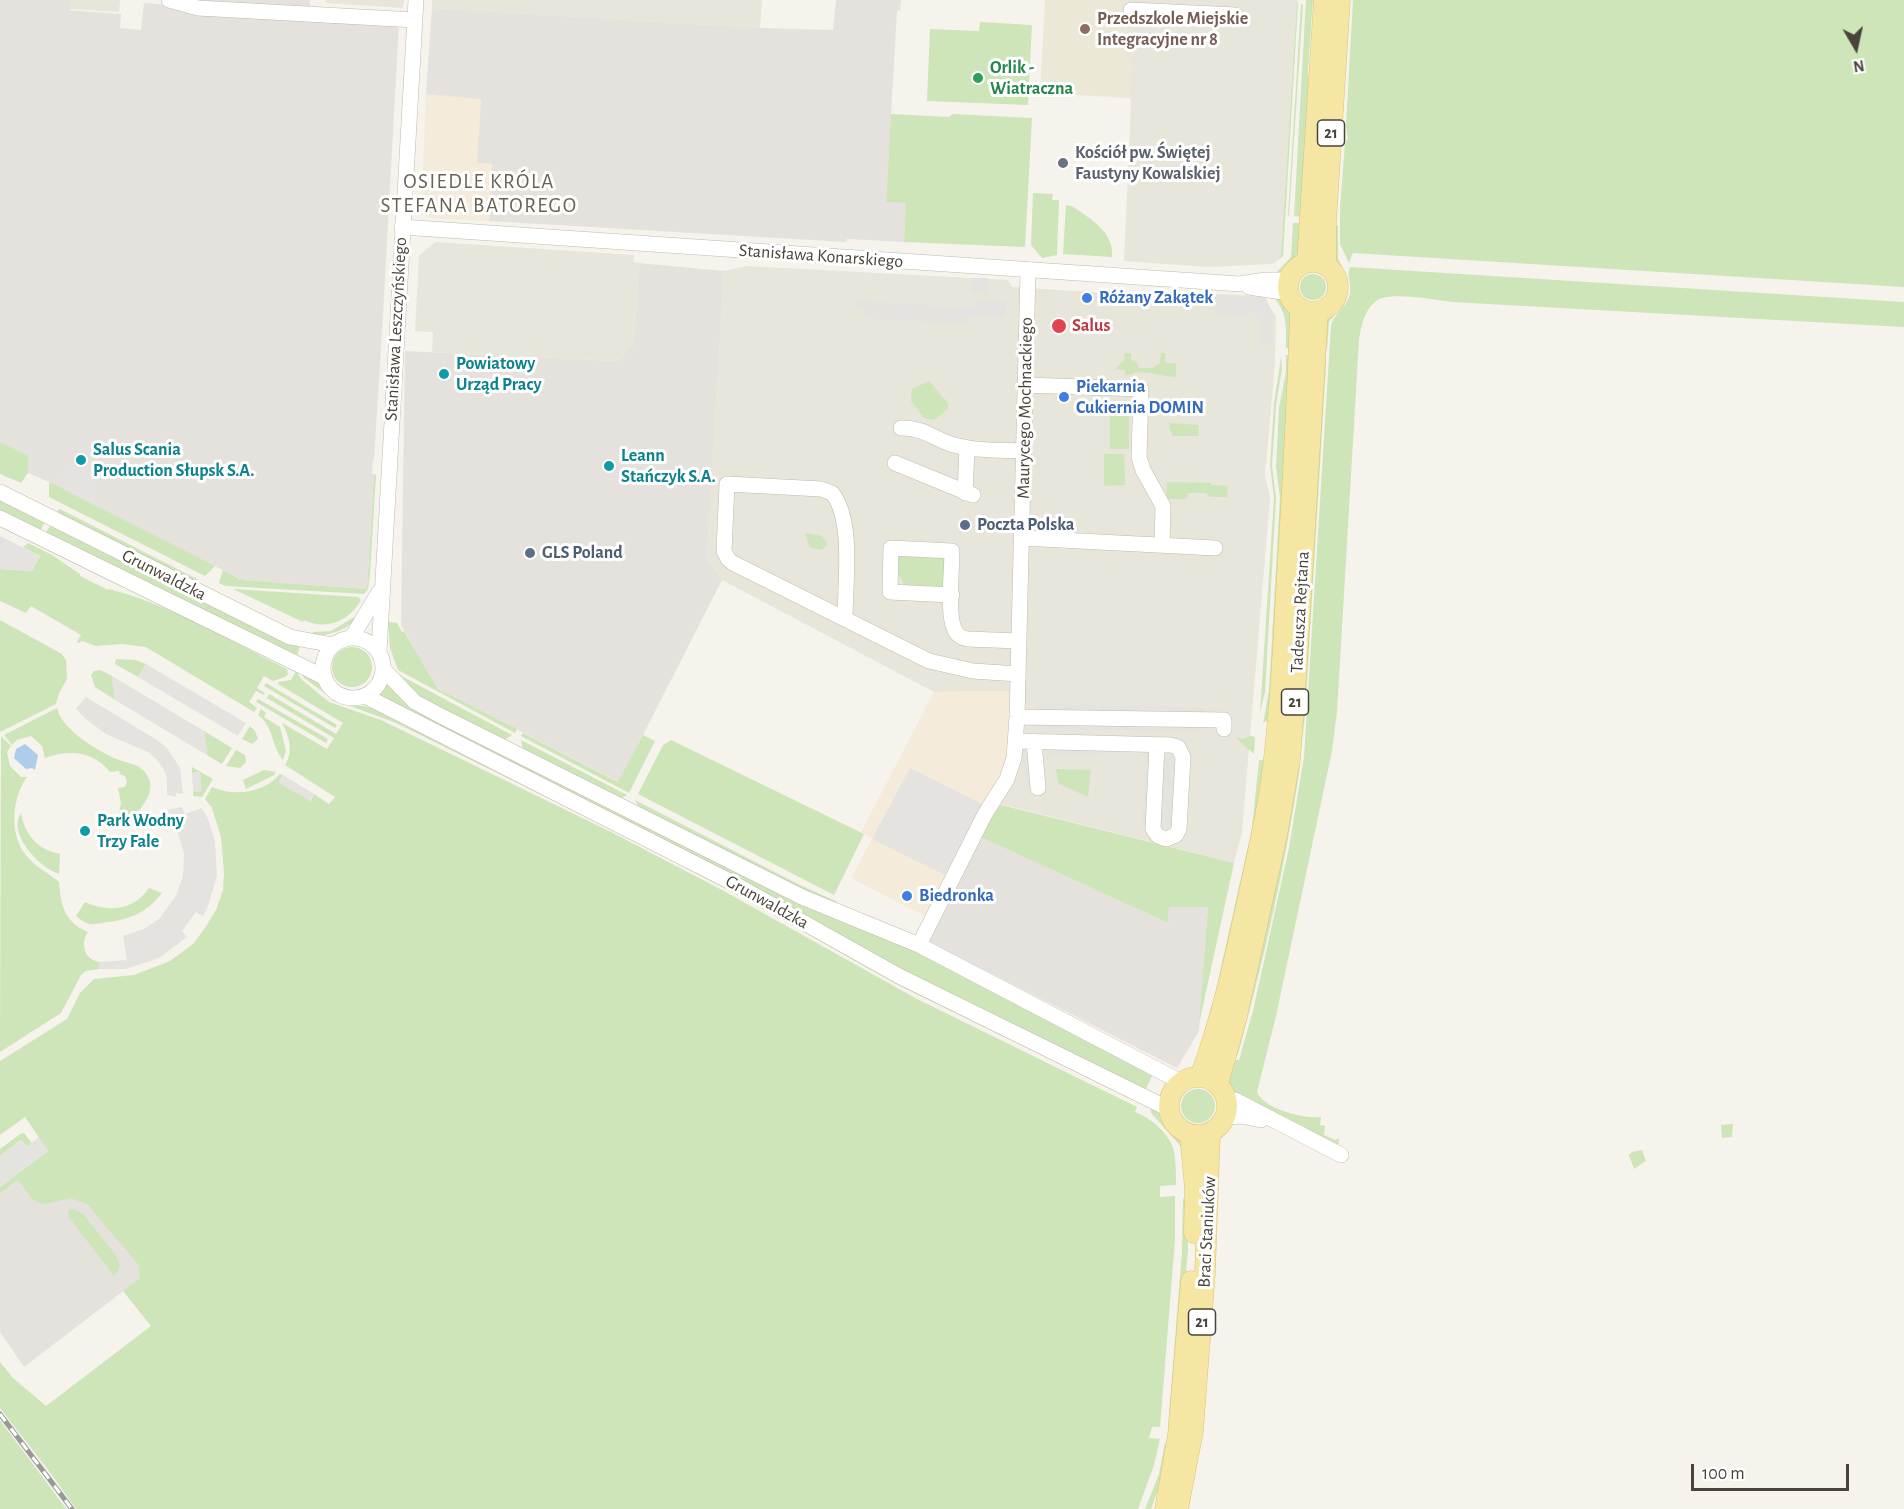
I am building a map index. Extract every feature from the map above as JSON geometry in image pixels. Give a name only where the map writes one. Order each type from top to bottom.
[{"type":"main road","name":"21","points":[[1317,264],[1324,0]]},
{"type":"main road","name":"21","points":[[1317,264],[1326,222],[1340,0]]},
{"type":"main road","name":"21","points":[[1299,299],[1327,308],[1334,301],[1338,291],[1338,281],[1334,272],[1317,264]]},
{"type":"main road","points":[[1299,299],[1299,266],[1317,264]]},
{"type":"main road","name":"Tadeusza Rejtana","points":[[1217,1094],[1270,869],[1290,760],[1296,678],[1299,299]]},
{"type":"main road","points":[[1210,1133],[1190,1134],[1175,1125],[1169,1109],[1169,1099],[1174,1089],[1187,1079],[1217,1094]]},
{"type":"main road","name":"21","points":[[1210,1133],[1216,1129],[1217,1094]]},
{"type":"main road","name":"Braci Staniuków","points":[[1178,1509],[1195,1411],[1205,1273],[1210,1133]]},
{"type":"main road","name":"Braci Staniuków","points":[[1165,1509],[1178,1435],[1194,1244],[1195,1189],[1190,1134]]},
{"type":"main road","name":"21","points":[[1154,1509],[1168,1488]]},
{"type":"street","points":[[169,0],[198,8],[415,20]]},
{"type":"street","name":"Stanisława Leszczyńskiego","points":[[379,651],[416,0]]},
{"type":"street","points":[[1131,10],[1235,15]]},
{"type":"street","name":"Stanisława Konarskiego","points":[[402,227],[1240,284],[1299,299]]},
{"type":"street","name":"Maurycego Mochnackiego","points":[[919,945],[985,814],[1007,778],[1014,758],[1017,727],[1028,271]]},
{"type":"street","points":[[1025,385],[1141,389],[1139,457],[1143,470],[1163,506],[1162,545]]},
{"type":"street","points":[[901,428],[922,430],[950,444],[967,448],[1024,451]]},
{"type":"street","points":[[895,463],[969,494],[967,448]]},
{"type":"street","points":[[845,618],[845,526],[842,510],[832,493],[821,489],[727,484],[724,547],[728,559],[845,618],[941,665],[973,671],[1018,674]]},
{"type":"street","name":"Grunwaldzka","points":[[0,492],[290,637],[333,645]]},
{"type":"street","name":"Grunwaldzka","points":[[0,518],[324,677]]},
{"type":"street","points":[[1022,538],[1215,548]]},
{"type":"street","points":[[952,595],[890,592],[891,548],[952,551],[953,626],[960,637],[1019,641]]},
{"type":"street","name":"Stanisława Leszczyńskiego","points":[[351,637],[382,587]]},
{"type":"street","points":[[351,637],[362,638],[379,651],[384,670],[381,681],[374,690],[365,696],[353,698],[340,695],[330,688],[324,677],[322,665],[333,645],[341,639],[351,637]]},
{"type":"street","name":"Grunwaldzka","points":[[384,670],[415,702],[442,717],[802,897],[919,945],[1181,1082]]},
{"type":"street","name":"Grunwaldzka","points":[[365,696],[723,878],[899,976],[1169,1109]]},
{"type":"street","points":[[1017,727],[1224,720],[1224,729]]},
{"type":"street","points":[[1017,727],[1034,741],[1158,745],[1178,747],[1183,757],[1179,829],[1176,835],[1166,839],[1155,834],[1153,826],[1158,745]]},
{"type":"street","points":[[1034,741],[1038,788]]},
{"type":"street","points":[[1217,1094],[1242,1116],[1287,1126],[1341,1155]]},
{"type":"shaded area","points":[[0,0],[71,0],[71,9],[68,10],[121,14],[120,28],[141,30],[144,3],[399,22],[367,589],[240,580],[56,485],[26,472],[28,455],[0,442]]},
{"type":"shaded area","points":[[71,0],[120,0],[119,12],[71,9]]},
{"type":"shaded area","points":[[189,0],[310,0],[310,11]]},
{"type":"shaded area","points":[[326,0],[404,0],[403,8],[326,3]]},
{"type":"shaded area","points":[[432,0],[762,0],[760,28],[432,8]]},
{"type":"shaded area","points":[[836,0],[901,0],[900,10],[897,11],[886,201],[906,203],[904,242],[847,239],[846,242],[489,221],[492,164],[477,163],[481,99],[426,94],[432,8],[760,28],[833,30]]},
{"type":"shaded area","name":"Przedszkole Miejskie Integracyjne nr 8","points":[[1045,0],[1128,0],[1125,58],[1132,59],[1130,98],[1040,93]]},
{"type":"shaded area","points":[[1128,0],[1297,0],[1281,257],[1272,264],[1208,267],[1124,261],[1131,105],[1125,58]]},
{"type":"shaded area","points":[[426,94],[481,98],[477,163],[492,164],[489,221],[428,218],[421,213]]},
{"type":"shaded area","points":[[435,242],[634,255],[633,262],[639,263],[634,344],[619,361],[432,352],[433,332],[415,331],[419,256]]},
{"type":"shaded area","points":[[639,263],[724,271],[707,558],[722,580],[619,782],[438,689],[401,625],[405,351],[619,361],[634,343]]},
{"type":"shaded area","points":[[747,266],[1008,280],[1012,287],[1180,298],[1190,293],[1262,296],[1276,316],[1275,364],[1265,475],[1270,498],[1242,832],[1234,863],[988,801],[1012,691],[934,692],[722,580],[707,558],[724,271]]},
{"type":"shaded area","points":[[972,278],[988,278],[987,293],[971,292]]},
{"type":"shaded area","points":[[1214,294],[1266,298],[1273,316],[1271,345],[1259,345],[1261,320],[1253,311],[1246,311],[1246,316],[1213,314]]},
{"type":"shaded area","points":[[856,301],[974,308],[975,301],[1006,302],[1005,318],[970,316],[969,324],[864,318],[865,310],[856,309]]},
{"type":"shaded area","points":[[68,465],[97,467],[94,505],[56,485],[56,475],[67,475]]},
{"type":"shaded area","points":[[0,536],[40,556],[32,571],[0,569]]},
{"type":"shaded area","points":[[146,664],[246,723],[238,736],[138,677]]},
{"type":"shaded area","points":[[112,676],[204,731],[207,755],[115,700]]},
{"type":"shaded area","points":[[1012,691],[1006,767],[925,916],[851,878],[872,839],[861,832],[934,692]]},
{"type":"shaded area","points":[[86,697],[167,748],[180,768],[183,794],[176,793],[176,797],[167,795],[167,778],[163,768],[148,752],[106,734],[76,709]]},
{"type":"shaded area","points":[[1037,704],[1096,705],[1096,711],[1099,712],[1100,706],[1140,706],[1140,712],[1143,712],[1144,706],[1204,708],[1203,724],[1199,723],[1199,731],[1116,730],[1116,723],[1114,723],[1114,730],[1067,729],[1067,722],[1065,729],[1038,729]]},
{"type":"shaded area","points":[[1046,747],[1101,747],[1101,755],[1046,754]]},
{"type":"shaded area","points":[[1023,750],[1031,750],[1034,785],[1026,786]]},
{"type":"shaded area","points":[[1145,756],[1178,758],[1175,826],[1142,824]]},
{"type":"shaded area","points":[[910,768],[984,805],[945,875],[872,839]]},
{"type":"shaded area","points":[[200,772],[201,792],[193,792],[192,773]]},
{"type":"shaded area","points":[[283,775],[314,794],[310,801],[279,783]]},
{"type":"shaded area","points":[[182,807],[185,814],[202,808],[215,841],[217,876],[207,909],[203,916],[196,912],[182,931],[187,937],[159,958],[126,969],[99,969],[99,962],[127,960],[123,936],[144,929],[159,919],[176,896],[183,876],[184,854],[178,833],[167,810]]},
{"type":"shaded area","points":[[978,836],[1168,923],[1169,907],[1208,907],[1199,1031],[1177,1068],[927,941]]},
{"type":"shaded area","points":[[39,1137],[48,1151],[0,1187],[0,1156],[22,1140],[27,1147]]},
{"type":"shaded area","points":[[64,1145],[152,1269],[24,1367],[0,1332],[0,1194]]},
{"type":"green space","points":[[1297,0],[1283,256],[1272,264],[1281,256]]},
{"type":"green space","points":[[1306,0],[1313,0],[1308,70],[1310,111],[1305,217],[1294,216]]},
{"type":"green space","points":[[1353,0],[1904,0],[1904,287],[1353,253],[1349,263],[1340,244],[1340,208],[1345,144],[1348,138],[1346,126]]},
{"type":"green space","points":[[1301,4],[1303,5],[1289,216],[1288,215]]},
{"type":"green space","name":"Orlik - Wiatraczna","points":[[980,22],[1032,25],[1028,105],[927,101],[930,29],[979,31]]},
{"type":"green space","points":[[891,114],[1032,118],[1025,247],[904,242],[906,203],[886,202]]},
{"type":"green space","points":[[1033,193],[1053,194],[1052,200],[1059,200],[1057,255],[1042,258],[1031,245]]},
{"type":"green space","points":[[1066,205],[1072,206],[1093,221],[1105,233],[1112,248],[1112,257],[1063,254]]},
{"type":"green space","points":[[1293,223],[1304,223],[1297,255],[1288,266],[1273,276],[1291,257]]},
{"type":"green space","points":[[1332,224],[1338,226],[1338,258],[1346,275],[1348,290],[1343,304],[1329,322],[1327,349],[1322,350],[1327,320],[1342,302],[1346,289],[1343,274],[1333,255]]},
{"type":"green space","points":[[1350,267],[1904,302],[1904,327],[1452,302],[1401,296],[1383,298],[1376,301],[1369,309],[1362,324],[1359,340],[1337,712],[1332,751],[1276,1016],[1257,1092],[1267,1103],[1285,1112],[1321,1117],[1320,1125],[1325,1126],[1324,1135],[1335,1140],[1339,1138],[1339,1144],[1337,1144],[1231,1094],[1227,1085],[1231,1060],[1239,1060],[1253,1011],[1289,848],[1304,757],[1331,326],[1349,297]]},
{"type":"green space","points":[[1313,274],[1322,278],[1326,287],[1322,296],[1313,300],[1304,296],[1300,287],[1304,278]]},
{"type":"green space","points":[[1273,296],[1280,299],[1289,310],[1293,348],[1286,348],[1284,315]]},
{"type":"green space","points":[[1125,353],[1131,353],[1131,360],[1136,361],[1139,368],[1153,368],[1160,363],[1161,353],[1165,353],[1165,363],[1176,363],[1176,377],[1140,372],[1125,375],[1125,370],[1115,369],[1124,361]]},
{"type":"green space","points":[[1286,355],[1293,355],[1271,719],[1263,723],[1269,691],[1280,497],[1276,467],[1279,408],[1286,372]]},
{"type":"green space","points":[[1321,356],[1326,357],[1326,364],[1305,715],[1300,758],[1296,758]]},
{"type":"green space","points":[[1281,357],[1282,369],[1276,405],[1272,466],[1276,498],[1265,692],[1260,713],[1274,498],[1270,465],[1274,403]]},
{"type":"green space","points":[[929,381],[948,403],[948,409],[934,420],[924,418],[911,401],[912,389]]},
{"type":"green space","points":[[1110,414],[1129,414],[1129,449],[1110,449]]},
{"type":"green space","points":[[1170,423],[1199,425],[1198,436],[1173,436],[1169,427]]},
{"type":"green space","points":[[0,442],[28,455],[28,473],[21,483],[0,474]]},
{"type":"green space","points":[[1104,454],[1124,454],[1125,485],[1104,486]]},
{"type":"green space","points":[[374,474],[376,475],[370,574],[368,589],[364,594],[226,586],[219,583],[223,570],[241,580],[367,589]]},
{"type":"green space","points":[[49,482],[215,566],[205,576],[49,497]]},
{"type":"green space","points":[[1167,482],[1211,483],[1211,485],[1228,486],[1227,497],[1210,497],[1206,493],[1188,493],[1187,499],[1166,499]]},
{"type":"green space","points":[[0,498],[45,521],[40,532],[0,511]]},
{"type":"green space","points":[[59,509],[199,580],[190,580],[56,514]]},
{"type":"green space","points":[[51,524],[300,646],[297,656],[45,534]]},
{"type":"green space","points":[[805,533],[822,536],[827,546],[820,550],[810,547]]},
{"type":"green space","points":[[28,543],[52,555],[80,576],[108,590],[155,604],[200,624],[287,669],[288,674],[273,681],[264,676],[257,688],[265,693],[264,695],[256,691],[249,702],[257,708],[254,712],[146,647],[122,644],[96,646],[82,641],[77,642],[81,635],[31,606],[26,613],[0,601],[0,569],[32,571],[40,556],[23,547]]},
{"type":"green space","points":[[902,551],[946,555],[948,589],[904,587],[894,558]]},
{"type":"green space","points":[[233,589],[358,597],[361,600],[344,618],[337,622],[321,624],[304,620],[303,622]]},
{"type":"green space","points":[[356,616],[343,629],[312,636],[313,632],[331,631]]},
{"type":"green space","points":[[0,620],[62,654],[66,660],[67,679],[56,704],[0,732]]},
{"type":"green space","points":[[388,622],[397,623],[402,632],[404,631],[438,689],[517,729],[515,733],[398,670],[390,648]]},
{"type":"green space","points":[[352,647],[366,653],[372,667],[366,681],[352,687],[338,681],[332,667],[338,653]]},
{"type":"green space","points":[[116,659],[136,660],[146,664],[138,677],[115,664]]},
{"type":"green space","points":[[100,670],[112,676],[115,700],[95,687],[91,675],[94,671]]},
{"type":"green space","points":[[296,671],[302,680],[329,702],[381,720],[611,832],[722,890],[917,999],[1137,1107],[1135,1112],[1159,1127],[1172,1145],[1175,1155],[1176,1185],[1160,1186],[1160,1197],[1175,1196],[1175,1240],[1160,1427],[1152,1427],[1149,1438],[1160,1439],[1154,1465],[1138,1509],[76,1509],[0,1408],[0,1362],[13,1378],[46,1406],[151,1326],[123,1291],[140,1278],[138,1264],[87,1204],[70,1198],[45,1204],[39,1203],[33,1200],[18,1180],[0,1194],[0,1187],[48,1151],[25,1117],[0,1135],[0,1061],[67,1019],[80,993],[94,979],[134,975],[170,961],[193,944],[216,910],[223,890],[221,837],[212,808],[205,799],[212,787],[230,792],[248,791],[266,785],[280,774],[283,775],[279,782],[311,801],[314,794],[329,804],[335,797],[285,765],[290,744],[282,723],[327,749],[334,738],[267,698],[269,694],[336,734],[343,723],[278,684],[278,682],[291,680]]},
{"type":"green space","points":[[302,673],[315,680],[335,700],[376,709],[628,834],[1140,1101],[1139,1103],[896,984],[749,901],[627,837],[396,723],[334,700],[304,678]]},
{"type":"green space","points":[[397,673],[512,735],[504,740],[419,697]]},
{"type":"green space","points":[[266,683],[337,725],[335,728],[264,686]]},
{"type":"green space","points":[[386,683],[906,946],[1153,1074],[1145,1091],[945,993],[378,695]]},
{"type":"green space","points":[[258,699],[328,739],[326,743],[256,702]]},
{"type":"green space","points":[[57,708],[65,724],[90,745],[116,759],[139,767],[146,773],[150,784],[149,794],[130,822],[118,818],[121,803],[118,788],[125,787],[127,782],[125,776],[119,774],[120,771],[110,772],[96,760],[80,754],[63,753],[45,758],[42,746],[31,736],[17,740],[12,745],[4,735]]},
{"type":"green space","points":[[261,709],[266,713],[264,717],[280,727],[286,751],[283,760],[276,749],[270,730],[258,715]]},
{"type":"green space","points":[[250,726],[258,739],[252,744],[242,739]]},
{"type":"green space","points":[[204,731],[232,748],[222,764],[207,755]]},
{"type":"green space","points":[[523,733],[618,782],[643,735],[655,741],[629,793],[521,736]]},
{"type":"green space","points":[[1,736],[11,746],[7,752],[10,766],[21,777],[27,777],[18,795],[14,816],[16,836],[20,846],[33,862],[59,882],[65,912],[74,923],[88,932],[84,941],[85,950],[90,958],[99,962],[99,969],[86,971],[81,975],[61,1013],[0,1052]]},
{"type":"green space","points":[[1250,736],[1255,737],[1254,754],[1235,737],[1243,739]]},
{"type":"green space","points":[[521,740],[627,795],[622,798],[523,750]]},
{"type":"green space","points":[[671,740],[864,834],[834,895],[638,794],[663,745]]},
{"type":"green space","points":[[236,750],[245,755],[246,762],[240,768],[226,766]]},
{"type":"green space","points":[[1259,760],[1268,761],[1206,1045],[1201,1043],[1216,990],[1252,828]]},
{"type":"green space","points":[[1299,764],[1288,839],[1257,983],[1238,1054],[1233,1053]]},
{"type":"green space","points":[[192,767],[213,779],[202,797],[193,796],[193,792],[201,792],[200,772],[192,773]]},
{"type":"green space","points":[[1056,769],[1091,770],[1088,797],[1058,783]]},
{"type":"green space","points":[[264,770],[276,772],[246,789],[243,780]]},
{"type":"green space","points":[[635,800],[800,885],[838,902],[832,902],[807,892],[639,808]]},
{"type":"green space","points":[[997,804],[1234,863],[1199,1024],[1208,907],[1169,907],[1168,923],[978,836]]},
{"type":"green space","points":[[21,813],[29,835],[45,849],[60,854],[59,874],[51,871],[35,858],[22,840],[18,831]]},
{"type":"green space","points":[[149,888],[162,893],[145,910],[132,917],[92,924],[76,916],[85,902],[103,908],[120,907],[136,901]]},
{"type":"green space","points":[[1198,1089],[1210,1094],[1215,1106],[1210,1118],[1198,1123],[1186,1118],[1181,1106],[1186,1094]]},
{"type":"green space","points":[[1150,1106],[1160,1114],[1184,1150],[1151,1113]]},
{"type":"green space","points":[[1733,1124],[1732,1137],[1722,1138],[1721,1125]]},
{"type":"green space","points":[[24,1133],[32,1143],[27,1147],[21,1140],[0,1156],[0,1149]]},
{"type":"green space","points":[[1642,1150],[1646,1161],[1634,1169],[1629,1155]]},
{"type":"green space","points":[[1183,1198],[1186,1202],[1188,1249],[1174,1420],[1168,1427],[1182,1252]]},
{"type":"green space","points":[[74,1209],[83,1214],[115,1254],[120,1265],[114,1276],[68,1216],[69,1210]]},
{"type":"green space","points":[[0,1420],[61,1502],[67,1509],[0,1509]]},
{"type":"green space","points":[[1165,1443],[1167,1447],[1166,1469],[1151,1509],[1145,1509],[1159,1474]]},
{"type":"water","points":[[25,744],[38,755],[35,770],[26,769],[14,758],[16,749]]},
{"type":"railway","points":[[0,1414],[72,1509]]},
{"type":"place","name":"Przedszkole Miejskie Integracyjne nr 8","points":[[1085,29]]},
{"type":"place","name":"Orlik - Wiatraczna","points":[[978,78]]},
{"type":"place","name":"Kościół pw. Świętej Faustyny Kowalskiej","points":[[1063,163]]},
{"type":"place","name":"Różany Zakątek","points":[[1087,298]]},
{"type":"place","name":"Salus","points":[[1059,326]]},
{"type":"place","name":"Powiatowy Urząd Pracy","points":[[444,374]]},
{"type":"place","name":"Piekarnia Cukiernia DOMIN","points":[[1064,397]]},
{"type":"place","name":"Salus Scania Production Słupsk S.A.","points":[[81,460]]},
{"type":"place","name":"Leann Stańczyk S.A.","points":[[609,466]]},
{"type":"place","name":"Poczta Polska","points":[[965,525]]},
{"type":"place","name":"GLS Poland","points":[[530,553]]},
{"type":"place","name":"Park Wodny Trzy Fale","points":[[85,831]]},
{"type":"place","name":"Biedronka","points":[[907,896]]},
{"type":"district","name":"OSIEDLE KRÓLA STEFANA BATOREGO","points":[[479,194]]}]
